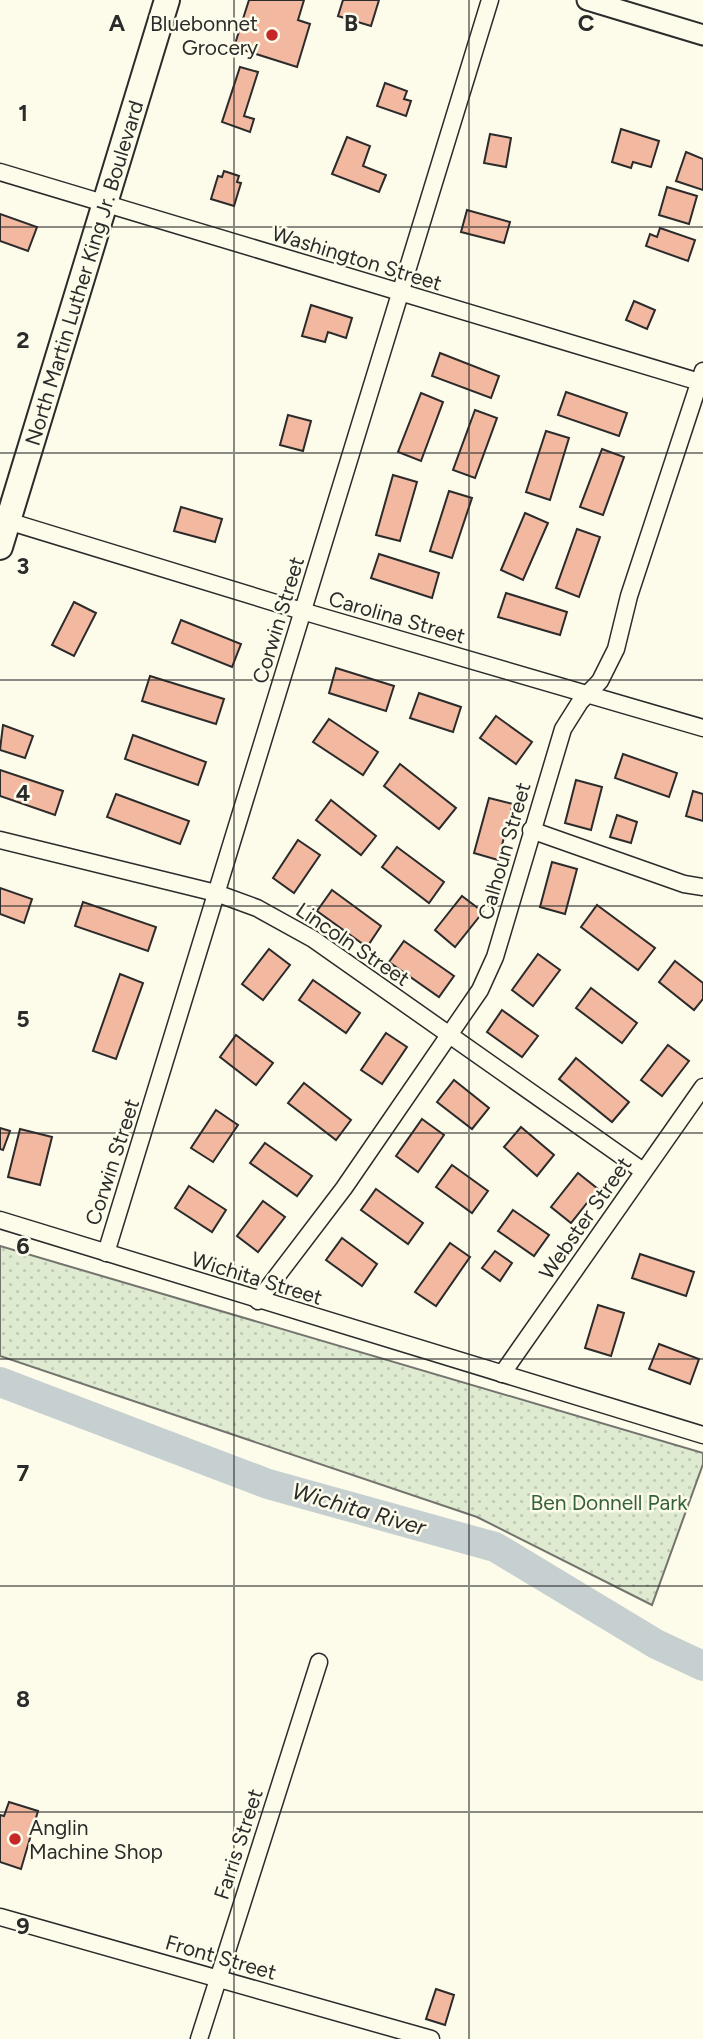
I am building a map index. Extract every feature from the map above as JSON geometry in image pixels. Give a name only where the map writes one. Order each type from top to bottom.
[{"type":"main road","name":"North Martin Luther King Jr. Boulevard","points":[[0,547],[4,520],[105,205],[167,0]]},
{"type":"street","name":"Corwin Street","points":[[106,1253],[490,0]]},
{"type":"street","points":[[587,0],[703,35]]},
{"type":"street","name":"Washington Street","points":[[0,172],[400,293],[702,379]]},
{"type":"street","name":"Calhoun Street","points":[[258,1301],[344,1188],[480,990],[495,957],[563,729],[600,681],[616,649],[629,596],[702,379]]},
{"type":"street","name":"Carolina Street","points":[[4,520],[302,611],[703,727]]},
{"type":"street","points":[[531,830],[684,884],[703,887]]},
{"type":"street","name":"Lincoln Street","points":[[0,840],[216,893],[257,908],[301,930],[449,1037],[643,1171]]},
{"type":"street","name":"Webster Street","points":[[502,1374],[703,1087]]},
{"type":"street","name":"Wichita Street","points":[[0,1220],[703,1435]]},
{"type":"street","name":"Farris Street","points":[[200,2039],[319,1662]]},
{"type":"street","name":"Front Street","points":[[0,1917],[431,2039]]},
{"type":"green space","name":"Ben Donnell Park","points":[[0,1246],[703,1453],[703,1464],[652,1605],[477,1517],[0,1356]]},
{"type":"building","name":"Bluebonnet Grocery","points":[[249,0],[304,0],[298,20],[310,24],[297,67],[234,47]]},
{"type":"building","points":[[343,0],[379,0],[371,26],[338,16]]},
{"type":"building","points":[[240,67],[258,72],[244,116],[254,119],[250,132],[222,122]]},
{"type":"building","points":[[385,83],[407,91],[404,99],[411,101],[406,116],[377,106]]},
{"type":"building","points":[[621,129],[659,141],[651,167],[633,162],[631,168],[612,162]]},
{"type":"building","points":[[490,134],[511,138],[506,167],[484,163]]},
{"type":"building","points":[[347,137],[370,146],[363,166],[386,175],[379,192],[332,174]]},
{"type":"building","points":[[686,152],[703,159],[703,190],[676,181]]},
{"type":"building","points":[[224,171],[239,176],[237,182],[241,183],[234,206],[211,199],[218,176],[222,177]]},
{"type":"building","points":[[667,187],[697,196],[689,224],[659,215]]},
{"type":"building","points":[[467,210],[510,222],[504,243],[461,232]]},
{"type":"building","points":[[0,214],[37,227],[28,251],[0,241]]},
{"type":"building","points":[[660,228],[695,240],[688,261],[646,246],[650,234],[657,237]]},
{"type":"building","points":[[634,301],[655,310],[647,329],[626,320]]},
{"type":"building","points":[[311,305],[352,318],[346,338],[328,332],[325,342],[302,336]]},
{"type":"building","points":[[440,353],[499,376],[491,398],[432,376]]},
{"type":"building","points":[[566,392],[627,413],[619,436],[558,415]]},
{"type":"building","points":[[421,393],[443,402],[421,461],[398,452]]},
{"type":"building","points":[[475,410],[497,418],[475,478],[453,470]]},
{"type":"building","points":[[288,415],[311,421],[303,451],[280,445]]},
{"type":"building","points":[[546,431],[569,438],[550,500],[526,492]]},
{"type":"building","points":[[602,449],[624,457],[603,515],[580,507]]},
{"type":"building","points":[[393,475],[417,482],[400,541],[376,535]]},
{"type":"building","points":[[449,491],[472,498],[452,558],[430,551]]},
{"type":"building","points":[[181,507],[222,519],[215,542],[174,531]]},
{"type":"building","points":[[525,513],[548,523],[523,580],[501,570]]},
{"type":"building","points":[[577,529],[600,537],[579,597],[556,588]]},
{"type":"building","points":[[379,554],[439,573],[432,598],[371,578]]},
{"type":"building","points":[[506,593],[567,612],[560,635],[498,617]]},
{"type":"building","points":[[74,602],[96,613],[74,656],[52,645]]},
{"type":"building","points":[[181,620],[241,644],[232,667],[172,643]]},
{"type":"building","points":[[336,668],[394,686],[386,711],[329,693]]},
{"type":"building","points":[[150,676],[224,699],[216,724],[142,701]]},
{"type":"building","points":[[419,693],[461,707],[453,732],[410,718]]},
{"type":"building","points":[[496,716],[532,742],[516,764],[480,738]]},
{"type":"building","points":[[329,719],[378,752],[363,775],[313,742]]},
{"type":"building","points":[[3,725],[33,736],[25,758],[0,750]]},
{"type":"building","points":[[133,735],[206,762],[198,785],[125,759]]},
{"type":"building","points":[[623,754],[677,773],[669,797],[615,778]]},
{"type":"building","points":[[400,764],[456,808],[439,829],[384,786]]},
{"type":"building","points":[[0,770],[63,791],[55,815],[0,796]]},
{"type":"building","points":[[576,780],[602,787],[591,830],[565,823]]},
{"type":"building","points":[[693,791],[703,794],[703,821],[686,816]]},
{"type":"building","points":[[116,794],[189,821],[180,844],[107,817]]},
{"type":"building","points":[[489,798],[513,804],[498,860],[474,853]]},
{"type":"building","points":[[331,800],[376,836],[361,855],[316,820]]},
{"type":"building","points":[[617,815],[637,822],[631,843],[610,837]]},
{"type":"building","points":[[298,840],[320,855],[294,893],[273,878]]},
{"type":"building","points":[[397,847],[444,882],[429,903],[382,867]]},
{"type":"building","points":[[552,862],[577,869],[565,914],[540,907]]},
{"type":"building","points":[[0,888],[32,899],[24,923],[0,914]]},
{"type":"building","points":[[332,890],[381,926],[367,947],[317,911]]},
{"type":"building","points":[[462,896],[483,912],[455,947],[435,930]]},
{"type":"building","points":[[83,902],[156,927],[148,951],[75,926]]},
{"type":"building","points":[[597,905],[655,948],[638,970],[581,927]]},
{"type":"building","points":[[404,941],[454,976],[439,997],[389,962]]},
{"type":"building","points":[[269,949],[290,965],[263,1000],[242,984]]},
{"type":"building","points":[[538,954],[560,970],[533,1006],[512,990]]},
{"type":"building","points":[[675,961],[703,983],[703,999],[694,1010],[659,982]]},
{"type":"building","points":[[120,974],[143,983],[116,1059],[93,1051]]},
{"type":"building","points":[[313,980],[360,1013],[346,1033],[299,1000]]},
{"type":"building","points":[[591,988],[637,1023],[622,1043],[576,1008]]},
{"type":"building","points":[[502,1010],[538,1036],[522,1057],[487,1032]]},
{"type":"building","points":[[386,1033],[407,1047],[382,1084],[361,1070]]},
{"type":"building","points":[[236,1035],[273,1063],[256,1085],[220,1057]]},
{"type":"building","points":[[668,1045],[689,1061],[662,1096],[641,1080]]},
{"type":"building","points":[[576,1058],[629,1102],[612,1122],[559,1079]]},
{"type":"building","points":[[454,1080],[489,1108],[472,1129],[437,1102]]},
{"type":"building","points":[[304,1083],[351,1120],[336,1140],[288,1103]]},
{"type":"building","points":[[216,1110],[238,1125],[213,1162],[191,1148]]},
{"type":"building","points":[[422,1119],[444,1135],[418,1172],[396,1156]]},
{"type":"building","points":[[521,1127],[554,1155],[537,1176],[504,1147]]},
{"type":"building","points":[[0,1128],[10,1131],[3,1150],[0,1149]]},
{"type":"building","points":[[20,1129],[52,1137],[40,1185],[8,1177]]},
{"type":"building","points":[[265,1143],[312,1176],[297,1196],[250,1163]]},
{"type":"building","points":[[452,1165],[488,1191],[472,1213],[436,1187]]},
{"type":"building","points":[[578,1173],[598,1189],[571,1223],[551,1207]]},
{"type":"building","points":[[189,1186],[226,1210],[212,1232],[175,1208]]},
{"type":"building","points":[[376,1189],[423,1223],[408,1244],[361,1210]]},
{"type":"building","points":[[263,1201],[285,1217],[258,1252],[237,1236]]},
{"type":"building","points":[[513,1210],[549,1235],[534,1256],[498,1231]]},
{"type":"building","points":[[342,1238],[377,1264],[362,1286],[326,1260]]},
{"type":"building","points":[[450,1243],[470,1257],[436,1306],[415,1292]]},
{"type":"building","points":[[495,1251],[512,1263],[500,1281],[482,1268]]},
{"type":"building","points":[[640,1254],[694,1272],[686,1296],[632,1278]]},
{"type":"building","points":[[598,1305],[624,1313],[611,1356],[585,1348]]},
{"type":"building","points":[[659,1344],[699,1359],[690,1384],[649,1369]]},
{"type":"building","name":"Anglin Machine Shop","points":[[9,1802],[38,1811],[21,1869],[0,1862],[0,1815],[4,1816]]},
{"type":"building","points":[[436,1989],[454,1995],[445,2025],[426,2019]]},
{"type":"waterway","name":"Wichita River","points":[[0,1382],[268,1484],[495,1547],[656,1644],[703,1666]]},
{"type":"place","name":"Bluebonnet Grocery","points":[[272,35]]},
{"type":"place","name":"Anglin Machine Shop","points":[[15,1839]]}]
